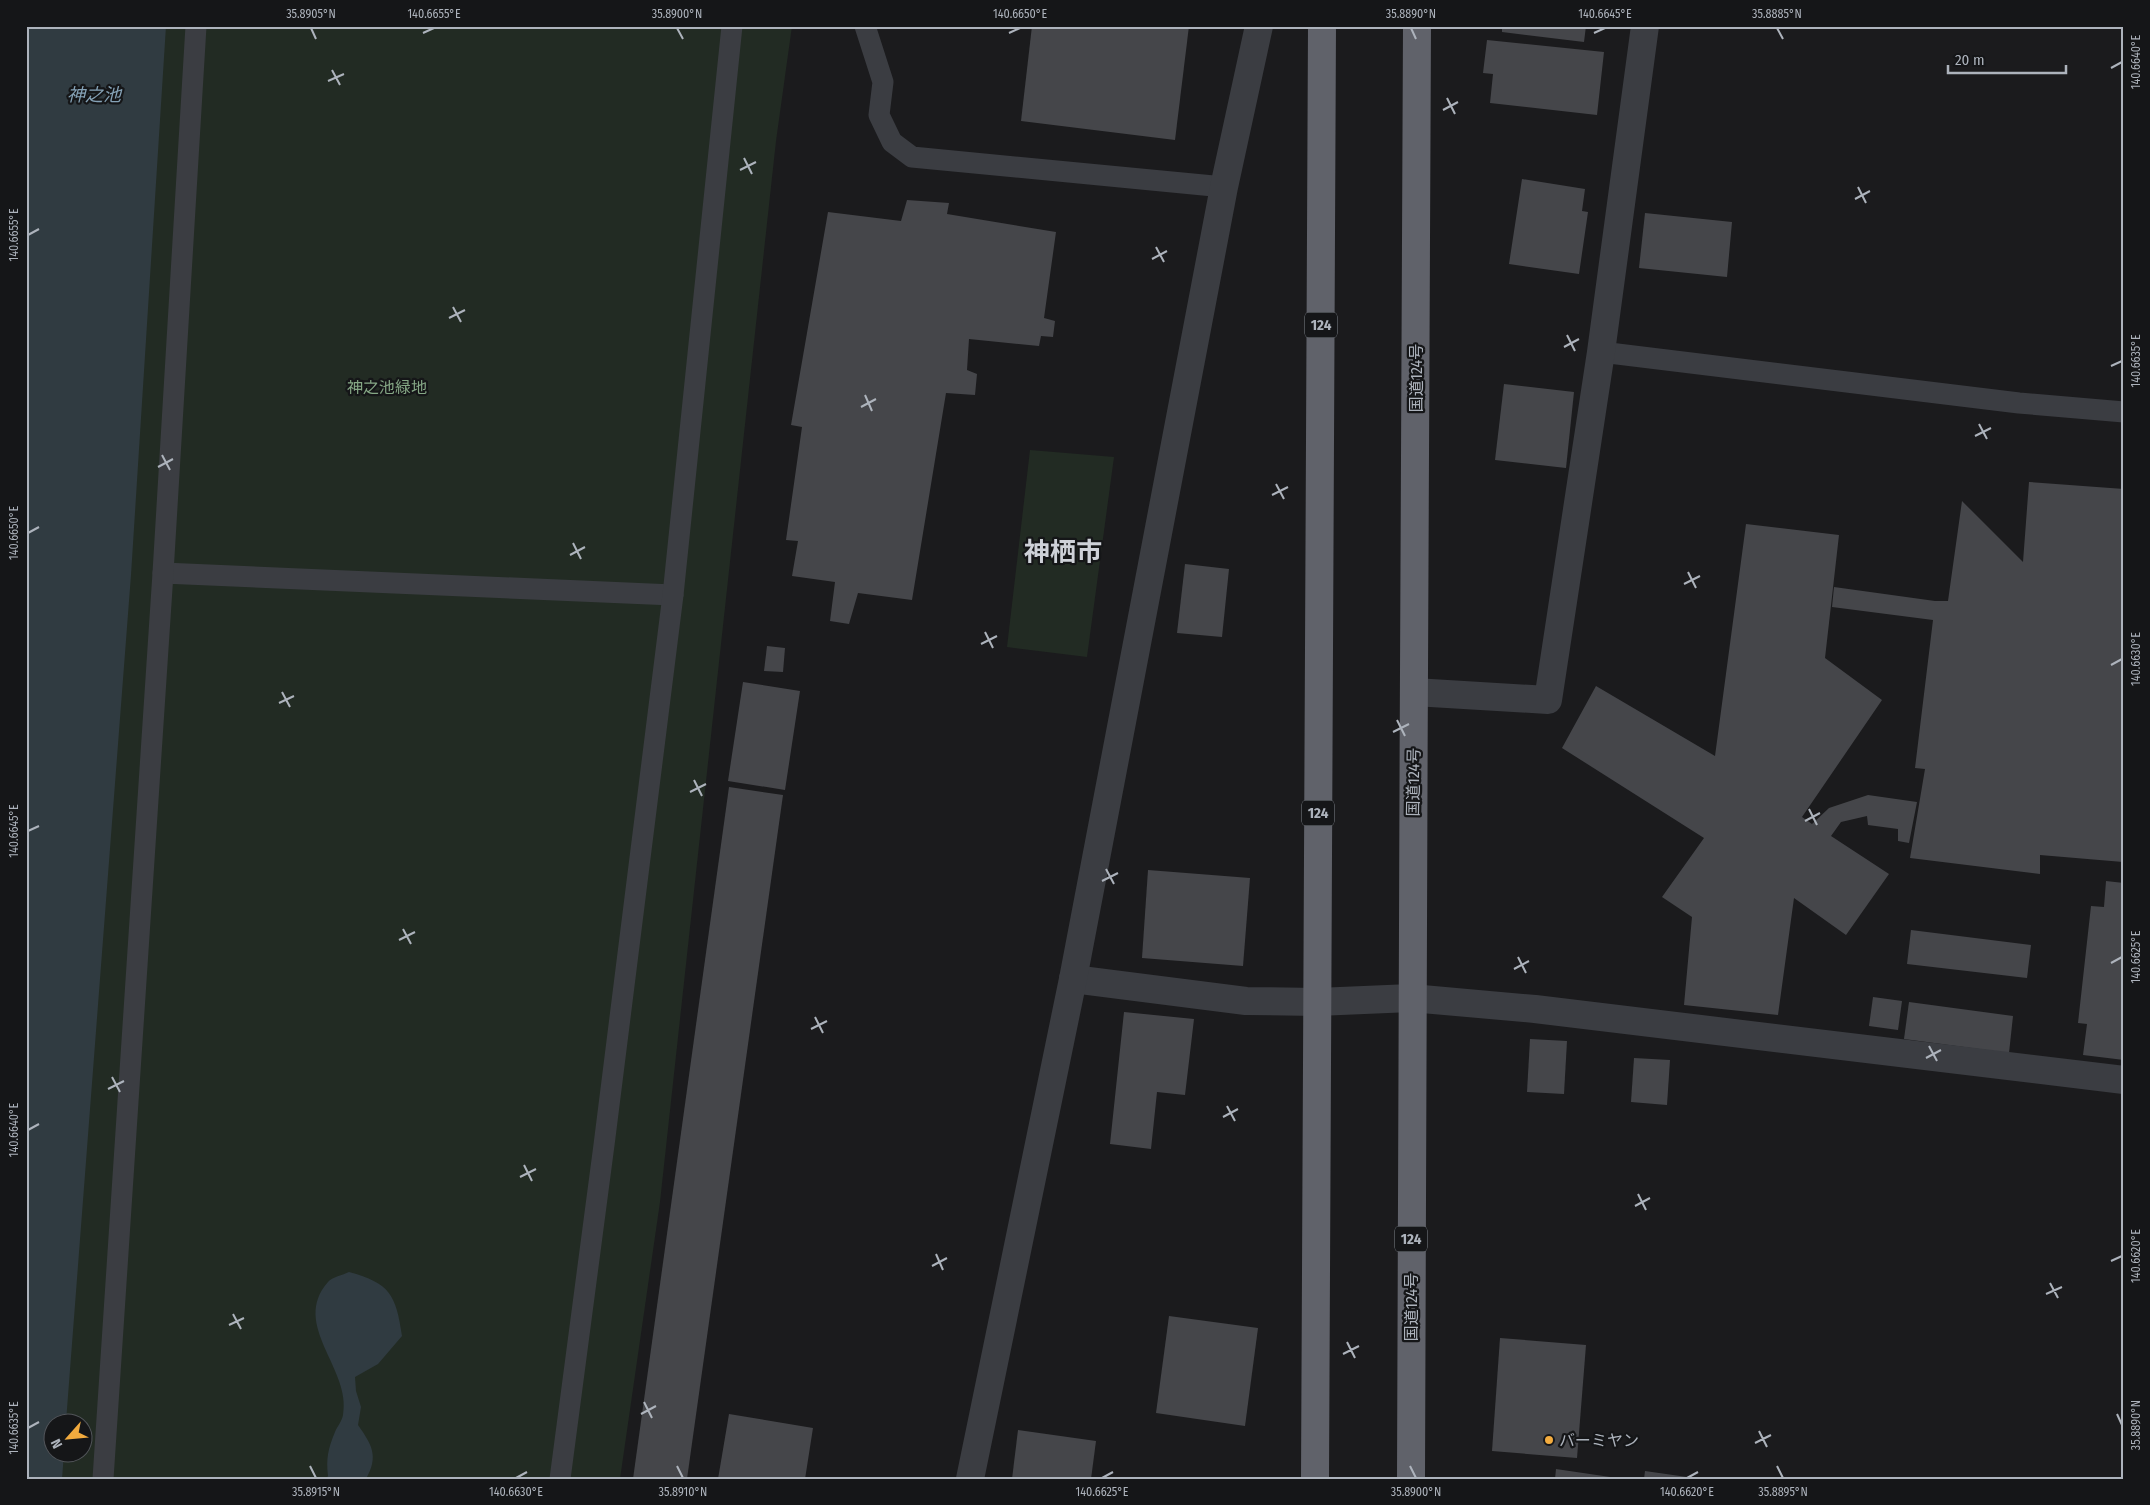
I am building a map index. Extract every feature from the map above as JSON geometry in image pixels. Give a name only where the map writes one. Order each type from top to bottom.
[{"type":"highway","name":"124","points":[[1315,1479],[1322,26]]},
{"type":"highway","name":"国道124号","points":[[1411,1479],[1411,998],[1417,26]]},
{"type":"street","points":[[970,1479],[1073,979],[1224,187],[1260,26]]},
{"type":"street","points":[[1414,692],[1548,700],[1601,352],[1645,26]]},
{"type":"street","points":[[1073,979],[1246,1001],[1316,1002],[1411,998],[1535,1009],[2124,1080]]},
{"type":"lane","points":[[103,1479],[163,573],[196,26]]},
{"type":"lane","points":[[560,1479],[606,1136],[673,595],[732,26]]},
{"type":"lane","points":[[865,26],[883,82],[879,115],[892,142],[912,156],[1224,187]]},
{"type":"lane","points":[[1601,352],[2019,403],[2124,412]]},
{"type":"lane","points":[[163,573],[673,595]]},
{"type":"green space","name":"神之池緑地","points":[[26,26],[792,26],[776,141],[660,1202],[620,1479],[26,1479]]},
{"type":"green space","points":[[1030,450],[1114,457],[1087,657],[1007,647]]},
{"type":"water","name":"神之池","points":[[26,26],[166,26],[131,575],[67,1412],[42,1412],[42,1462],[63,1462],[62,1479],[26,1479]]},
{"type":"water","points":[[349,1272],[374,1281],[389,1293],[397,1310],[402,1336],[378,1364],[355,1377],[356,1391],[361,1407],[358,1425],[370,1445],[373,1457],[366,1479],[326,1479],[328,1476],[327,1459],[329,1449],[343,1415],[343,1398],[339,1381],[318,1331],[316,1314],[318,1298],[328,1282],[335,1277]]},
{"type":"building","points":[[1032,26],[1189,26],[1175,140],[1021,121]]},
{"type":"building","points":[[1502,26],[1586,26],[1584,42],[1502,32]]},
{"type":"building","points":[[1487,40],[1604,52],[1597,115],[1490,103],[1493,74],[1483,73]]},
{"type":"building","points":[[1522,179],[1585,189],[1582,211],[1588,212],[1579,274],[1509,264]]},
{"type":"building","points":[[907,200],[949,203],[947,214],[1056,232],[1044,318],[1055,321],[1053,337],[1041,336],[1039,346],[969,339],[967,370],[977,374],[975,395],[946,393],[912,600],[858,593],[849,624],[830,621],[835,582],[792,576],[798,541],[786,540],[802,427],[791,425],[828,212],[901,221]]},
{"type":"building","points":[[1645,213],[1732,222],[1727,277],[1639,268]]},
{"type":"building","points":[[1504,384],[1574,392],[1566,468],[1495,460]]},
{"type":"building","points":[[2029,482],[2124,489],[2123,862],[2040,855],[2040,874],[1910,858],[1925,769],[1915,768],[1933,620],[1832,607],[1834,587],[1935,601],[1948,601],[1962,501],[2023,562]]},
{"type":"building","points":[[1746,524],[1839,535],[1825,658],[1882,700],[1802,817],[1812,824],[1829,808],[1868,795],[1917,802],[1909,843],[1898,841],[1898,829],[1868,825],[1867,816],[1841,822],[1831,836],[1889,874],[1846,935],[1794,898],[1778,1015],[1684,1005],[1692,917],[1662,897],[1704,838],[1562,748],[1596,686],[1715,756]]},
{"type":"building","points":[[1185,564],[1229,569],[1222,637],[1177,633]]},
{"type":"building","points":[[767,646],[785,648],[783,672],[764,671]]},
{"type":"building","points":[[743,682],[800,691],[785,790],[728,781]]},
{"type":"building","points":[[729,787],[783,795],[687,1479],[633,1479]]},
{"type":"building","points":[[1148,870],[1250,878],[1243,966],[1142,958]]},
{"type":"building","points":[[2106,881],[2124,883],[2124,1060],[2083,1055],[2087,1024],[2078,1023],[2091,906],[2104,907]]},
{"type":"building","points":[[1911,930],[2031,945],[2027,978],[1907,964]]},
{"type":"building","points":[[1873,997],[1902,1001],[1898,1030],[1869,1026]]},
{"type":"building","points":[[1909,1002],[2013,1016],[2009,1053],[1904,1039]]},
{"type":"building","points":[[1124,1012],[1194,1019],[1185,1095],[1157,1092],[1151,1149],[1110,1144]]},
{"type":"building","points":[[1530,1039],[1567,1041],[1564,1094],[1527,1092]]},
{"type":"building","points":[[1634,1058],[1670,1060],[1667,1105],[1631,1102]]},
{"type":"building","points":[[1169,1316],[1258,1328],[1245,1426],[1156,1413]]},
{"type":"building","points":[[1500,1338],[1586,1345],[1577,1458],[1492,1451]]},
{"type":"building","points":[[729,1414],[813,1428],[805,1479],[718,1479]]},
{"type":"building","points":[[1018,1430],[1096,1441],[1091,1479],[1012,1479]]},
{"type":"building","points":[[1556,1469],[1617,1478],[1617,1479],[1555,1479]]},
{"type":"building","points":[[1645,1471],[1694,1478],[1694,1479],[1644,1479]]},
{"type":"place","name":"バーミヤン","points":[[1549,1440]]},
{"type":"district","name":"神栖市","points":[[1063,552]]}]
